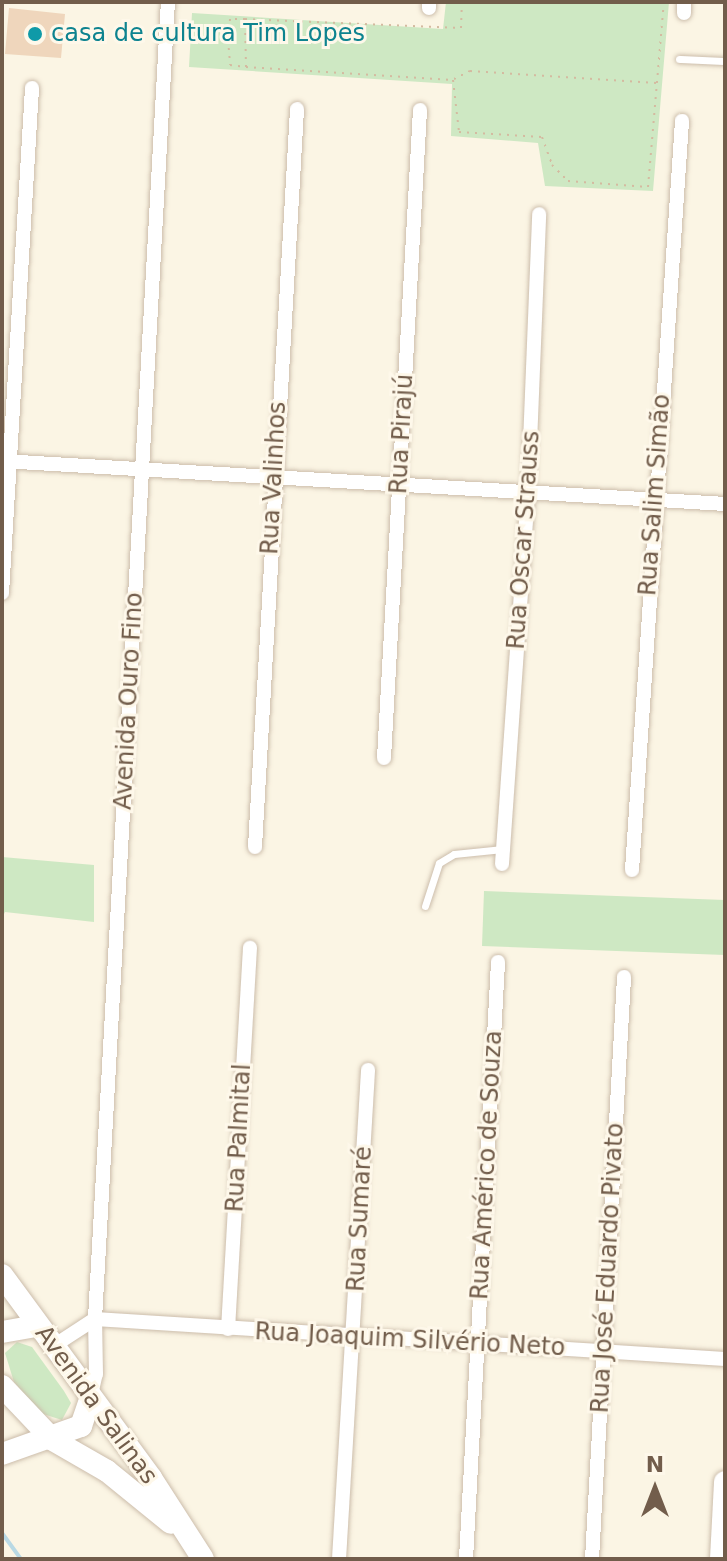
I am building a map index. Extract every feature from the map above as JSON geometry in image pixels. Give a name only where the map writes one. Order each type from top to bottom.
[{"type":"street","name":"Avenida Ouro Fino","points":[[90,1400],[96,1374],[95,1319],[168,2]]},
{"type":"street","points":[[2,593],[6,461],[32,88]]},
{"type":"street","name":"Rua Valinhos","points":[[255,847],[297,109]]},
{"type":"street","name":"Rua Pirajú","points":[[384,758],[420,110]]},
{"type":"street","name":"Rua Salim Simão","points":[[632,870],[653,499],[682,121]]},
{"type":"street","name":"Rua Oscar Strauss","points":[[502,864],[528,493],[539,214]]},
{"type":"street","points":[[6,461],[725,504]]},
{"type":"street","name":"Rua Palmital","points":[[228,1329],[250,948]]},
{"type":"street","name":"Rua Américo de Souza","points":[[466,1559],[498,962]]},
{"type":"street","name":"Rua José Eduardo Pivato","points":[[592,1559],[624,977]]},
{"type":"street","name":"Rua Sumaré","points":[[339,1559],[368,1070]]},
{"type":"street","name":"Avenida Salinas","points":[[2,1275],[90,1400],[151,1478],[203,1559]]},
{"type":"street","points":[[52,1347],[95,1319]]},
{"type":"street","name":"Rua Joaquim Silvério Neto","points":[[95,1319],[725,1359]]},
{"type":"street","points":[[2,1332],[37,1326]]},
{"type":"street","name":"Avenida Salinas","points":[[2,1386],[53,1440],[107,1471],[187,1537]]},
{"type":"street","points":[[2,1454],[53,1440],[81,1426],[90,1400]]},
{"type":"street","points":[[721,1559],[725,1482]]},
{"type":"lane","points":[[679,59],[725,61]]},
{"type":"lane","points":[[425,906],[439,863],[454,854],[503,849]]},
{"type":"path","points":[[462,2],[461,28],[230,19],[230,65],[453,80],[470,71],[658,83]]},
{"type":"path","points":[[453,80],[459,132],[542,137],[552,165],[568,181],[648,187],[664,2]]},
{"type":"path","points":[[245,19],[246,67]]},
{"type":"path","points":[[190,38],[228,40]]},
{"type":"green space","points":[[446,2],[669,2],[653,191],[545,186],[538,143],[451,136],[452,84],[189,67],[192,13],[443,29]]},
{"type":"green space","points":[[2,857],[94,865],[94,922],[5,912],[2,918]]},
{"type":"green space","points":[[484,891],[725,900],[725,955],[482,946]]},
{"type":"green space","points":[[17,1342],[32,1347],[71,1403],[62,1420],[40,1413],[14,1382],[5,1353]]},
{"type":"building","name":"casa de cultura Tim Lopes","points":[[9,8],[65,14],[61,58],[5,54]]},
{"type":"waterway","points":[[2,1533],[21,1559]]},
{"type":"place","name":"casa de cultura Tim Lopes","points":[[35,34]]}]
